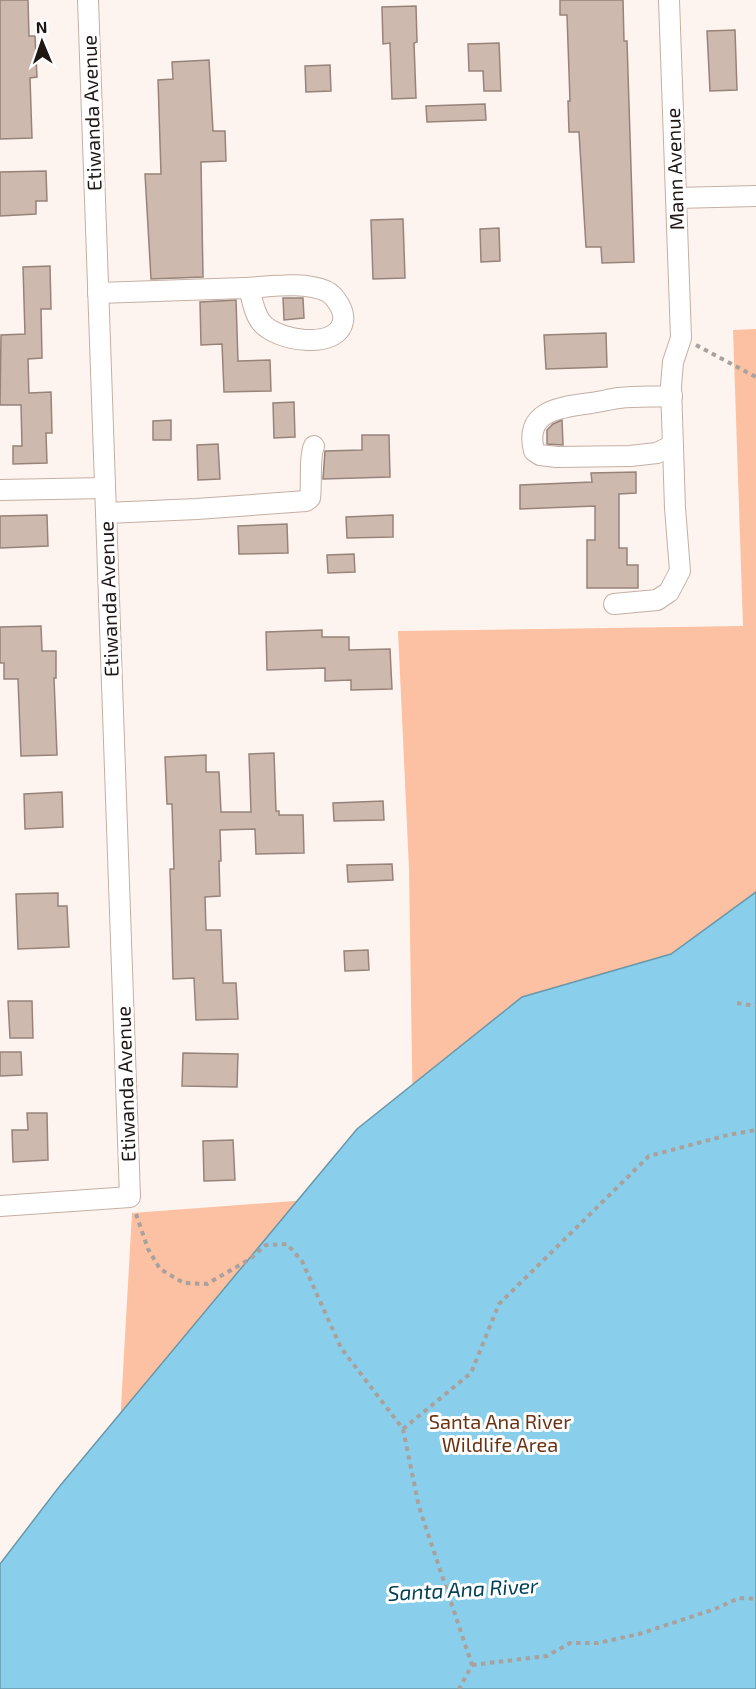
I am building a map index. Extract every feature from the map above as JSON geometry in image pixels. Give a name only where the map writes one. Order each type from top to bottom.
[{"type":"street","name":"Etiwanda Avenue","points":[[88,0],[130,1197]]},
{"type":"street","name":"Mann Avenue","points":[[614,604],[657,600],[669,592],[680,571],[675,508],[672,396],[673,362],[681,338],[669,0]]},
{"type":"street","points":[[676,198],[756,196]]},
{"type":"street","points":[[98,293],[304,286],[328,291],[339,302],[344,319],[339,330],[326,338],[294,339],[276,334],[261,322],[249,288]]},
{"type":"street","points":[[672,396],[621,398],[565,405],[545,414],[534,425],[531,440],[534,451],[540,455],[557,457],[630,456],[657,453],[673,445]]},
{"type":"street","points":[[106,513],[306,501],[310,498],[311,453],[314,446]]},
{"type":"street","points":[[0,490],[105,488]]},
{"type":"street","points":[[0,1206],[130,1197]]},
{"type":"path","points":[[681,338],[756,377]]},
{"type":"path","points":[[737,1003],[756,1006]]},
{"type":"path","points":[[404,1429],[471,1373],[499,1304],[649,1156],[756,1130]]},
{"type":"path","points":[[130,1197],[148,1249],[160,1269],[184,1283],[207,1284],[250,1259],[266,1245],[287,1244],[302,1261],[341,1348],[404,1429],[419,1507],[472,1665],[459,1689]]},
{"type":"path","points":[[472,1665],[547,1656],[570,1643],[598,1643],[639,1634],[715,1609],[739,1598],[756,1599]]},
{"type":"green space","name":"Santa Ana River","points":[[756,329],[756,1689],[105,1689],[132,1213],[414,1192],[409,869],[398,631],[743,626],[733,330]]},
{"type":"water","name":"Santa Ana River","points":[[756,892],[756,1689],[0,1689],[0,1564],[59,1487],[357,1129],[522,997],[671,954]]},
{"type":"building","points":[[0,0],[28,0],[29,36],[35,36],[37,77],[30,78],[32,138],[0,139]]},
{"type":"building","points":[[560,0],[623,0],[624,41],[627,41],[634,262],[602,263],[601,247],[586,247],[579,132],[569,132],[567,15],[560,15]]},
{"type":"building","points":[[416,6],[417,42],[414,43],[416,98],[392,99],[390,43],[383,44],[382,7]]},
{"type":"building","points":[[735,30],[737,90],[710,91],[707,31]]},
{"type":"building","points":[[499,43],[501,91],[484,91],[483,71],[469,71],[468,44]]},
{"type":"building","points":[[209,60],[213,131],[225,131],[226,161],[201,162],[203,277],[151,279],[145,174],[161,174],[158,80],[173,79],[172,62]]},
{"type":"building","points":[[330,65],[331,91],[306,92],[305,66]]},
{"type":"building","points":[[485,104],[486,120],[427,122],[426,106]]},
{"type":"building","points":[[46,171],[47,201],[36,201],[36,214],[0,216],[0,172]]},
{"type":"building","points":[[403,219],[405,278],[373,279],[371,220]]},
{"type":"building","points":[[499,228],[500,261],[481,262],[480,229]]},
{"type":"building","points":[[50,266],[51,309],[41,309],[42,358],[28,359],[29,393],[51,392],[52,433],[46,433],[47,463],[13,464],[13,446],[22,446],[21,405],[0,405],[1,335],[25,334],[23,267]]},
{"type":"building","points":[[283,298],[303,298],[304,318],[284,320]]},
{"type":"building","points":[[236,300],[238,361],[270,360],[271,391],[224,392],[222,344],[201,345],[200,302]]},
{"type":"building","points":[[606,333],[607,367],[546,369],[544,335]]},
{"type":"building","points":[[294,402],[295,437],[274,438],[273,403]]},
{"type":"building","points":[[171,420],[171,440],[153,440],[153,421]]},
{"type":"building","points":[[562,420],[563,445],[547,444],[547,430]]},
{"type":"building","points":[[362,435],[389,435],[390,477],[323,479],[325,451],[362,450]]},
{"type":"building","points":[[218,444],[220,479],[198,480],[197,445]]},
{"type":"building","points":[[636,472],[636,493],[619,494],[619,548],[627,548],[627,565],[638,565],[638,588],[587,588],[587,540],[595,540],[595,506],[520,509],[520,485],[592,482],[591,473]]},
{"type":"building","points":[[47,515],[48,546],[0,548],[0,516]]},
{"type":"building","points":[[393,515],[393,537],[347,538],[346,517]]},
{"type":"building","points":[[287,524],[288,553],[239,554],[238,526]]},
{"type":"building","points":[[354,554],[355,572],[328,573],[327,555]]},
{"type":"building","points":[[41,626],[42,651],[56,651],[56,678],[54,678],[57,755],[21,756],[18,679],[4,679],[4,663],[0,663],[0,627]]},
{"type":"building","points":[[322,630],[322,637],[349,637],[349,650],[390,649],[392,689],[351,690],[351,680],[325,681],[325,668],[267,670],[266,632]]},
{"type":"building","points":[[274,753],[276,811],[279,811],[279,815],[303,815],[304,853],[256,854],[255,829],[220,830],[220,896],[205,897],[206,930],[221,930],[223,983],[236,983],[238,1019],[196,1020],[194,978],[173,979],[170,869],[174,869],[172,804],[167,804],[165,757],[206,755],[206,772],[219,772],[221,812],[251,812],[249,754]]},
{"type":"building","points":[[62,792],[63,827],[25,829],[24,794]]},
{"type":"building","points":[[383,801],[384,820],[334,821],[333,803]]},
{"type":"building","points":[[392,864],[393,880],[348,882],[347,865]]},
{"type":"building","points":[[58,893],[58,906],[67,906],[69,947],[18,949],[16,894]]},
{"type":"building","points":[[368,950],[369,970],[345,971],[344,951]]},
{"type":"building","points":[[8,1001],[32,1001],[33,1038],[10,1038]]},
{"type":"building","points":[[0,1052],[21,1052],[22,1075],[0,1076]]},
{"type":"building","points":[[183,1053],[238,1054],[237,1087],[182,1086]]},
{"type":"building","points":[[27,1113],[47,1113],[48,1160],[13,1162],[12,1130],[28,1130]]},
{"type":"building","points":[[233,1140],[235,1180],[204,1181],[203,1141]]},
{"type":"park label","name":"Santa Ana River Wildlife Area","points":[[500,1434]]}]
